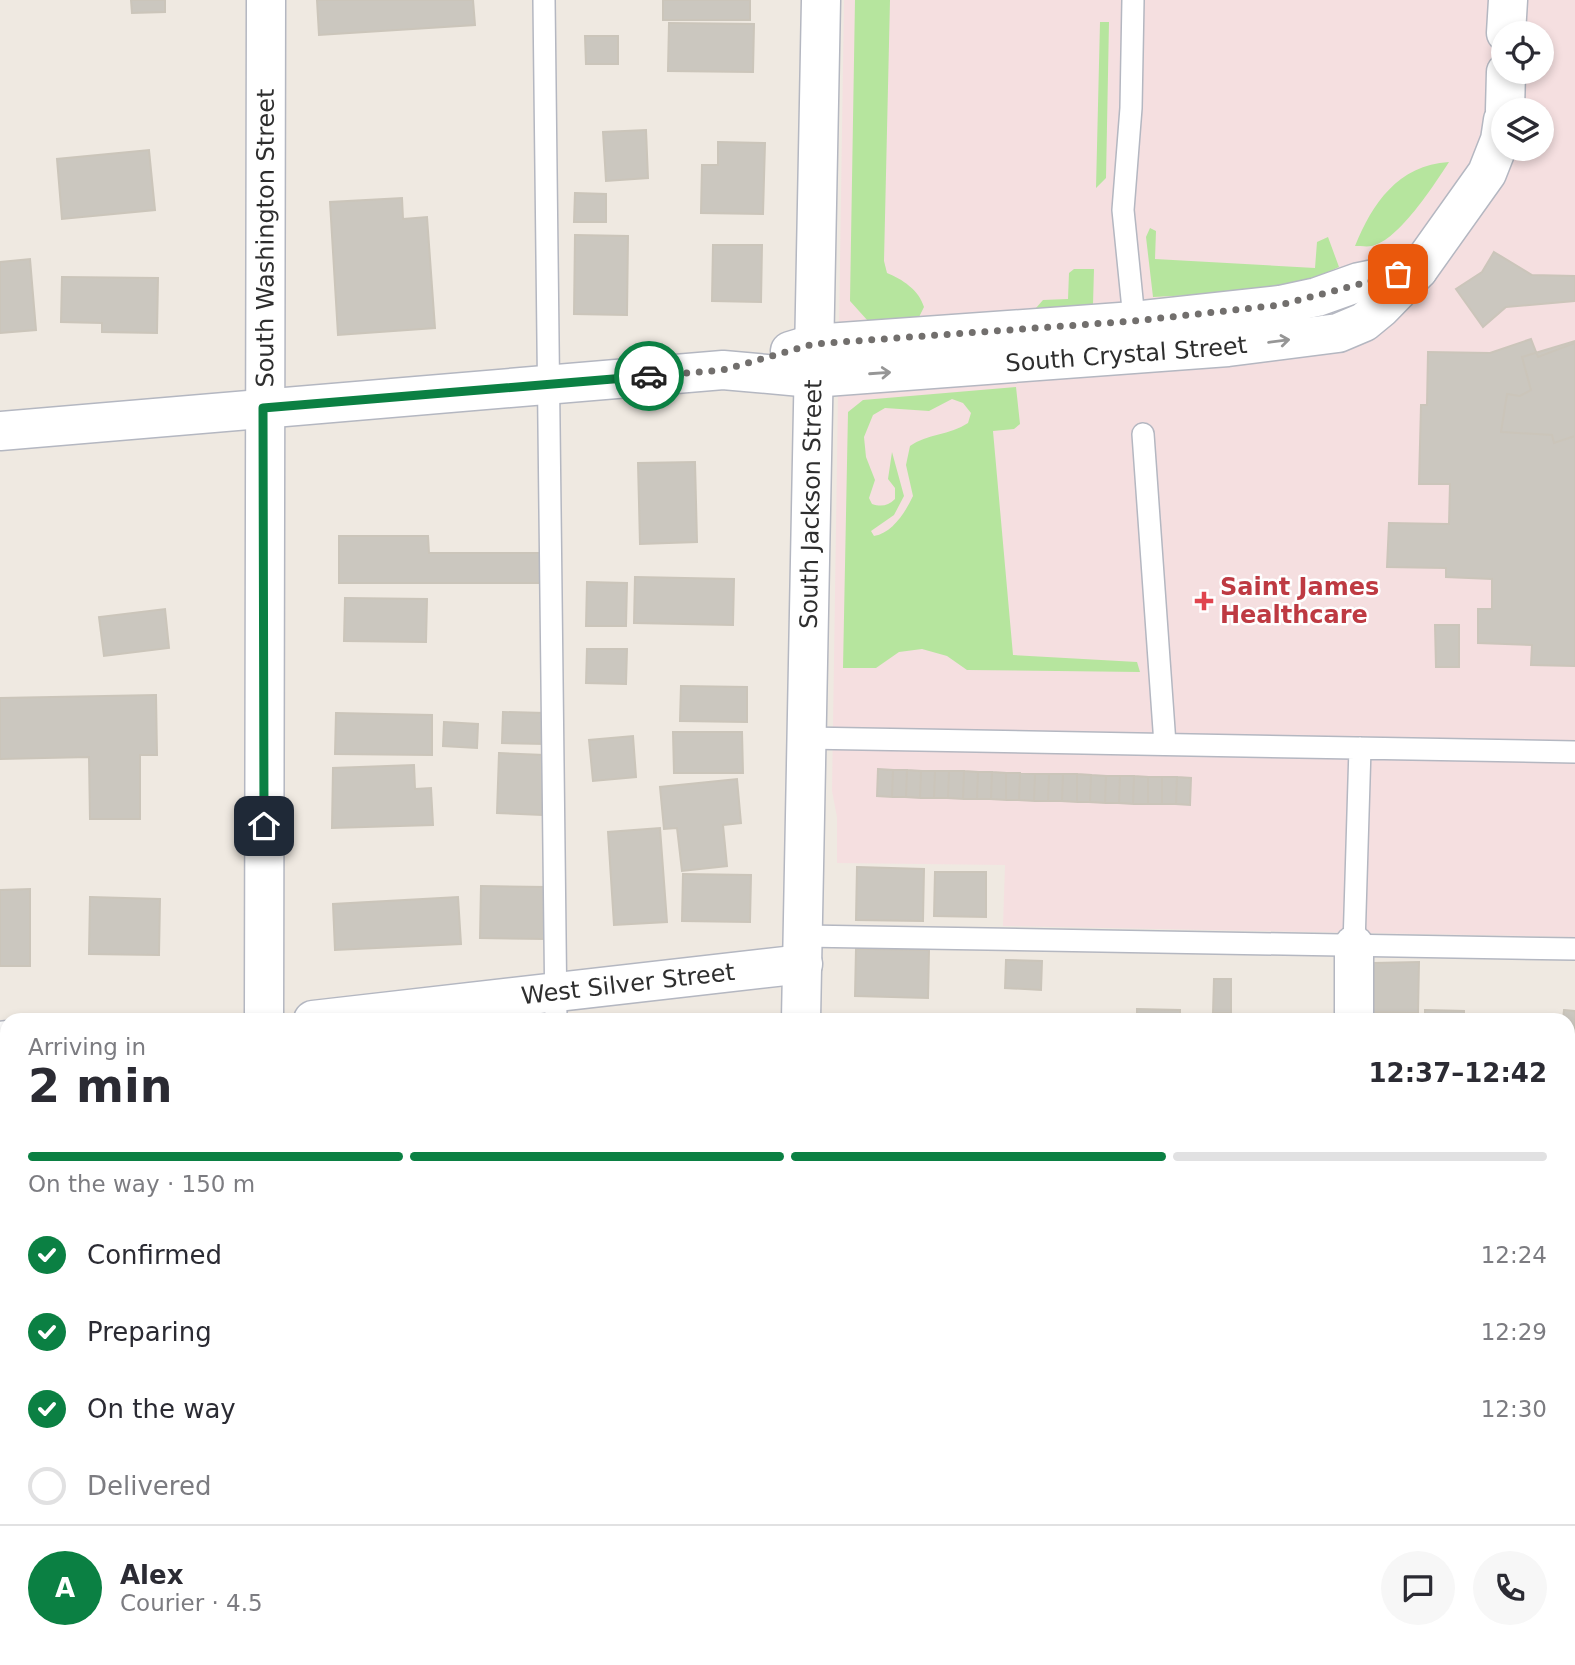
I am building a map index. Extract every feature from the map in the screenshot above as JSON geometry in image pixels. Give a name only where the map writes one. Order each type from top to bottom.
[{"type":"street","name":"South Washington Street","points":[[264,1013],[265,0]]},
{"type":"street","name":"South Jackson Street","points":[[803,950],[812,361],[821,0]]},
{"type":"street","points":[[1507,21],[1508,0]]},
{"type":"street","name":"South Crystal Street","points":[[0,431],[812,361],[1136,337],[1338,334],[1364,322],[1381,309],[1418,270],[1488,173],[1492,161]]},
{"type":"street","points":[[1354,945],[1354,1013]]},
{"type":"street","points":[[801,1013],[803,950]]},
{"type":"street","name":"West Silver Street","points":[[434,1013],[556,1006],[803,950]]},
{"type":"lane","points":[[544,0],[556,1006]]},
{"type":"lane","points":[[1133,0],[1131,108],[1123,210],[1136,337]]},
{"type":"lane","points":[[1143,435],[1165,744]]},
{"type":"lane","points":[[806,737],[1575,752]]},
{"type":"lane","points":[[1354,945],[1360,748]]},
{"type":"lane","points":[[803,950],[1354,945],[1575,949]]},
{"type":"shaded area","name":"Saint James Healthcare","points":[[844,0],[1575,0],[1575,937],[1003,926],[1005,865],[837,863],[837,817],[832,791]]},
{"type":"green space","points":[[855,0],[890,0],[884,261],[887,273],[914,290],[922,301],[924,307],[919,317],[868,321],[850,301]]},
{"type":"green space","points":[[1100,22],[1109,22],[1106,178],[1096,188]]},
{"type":"green space","points":[[1449,162],[1415,210],[1393,234],[1372,246],[1355,246],[1370,216],[1389,189],[1415,170]]},
{"type":"green space","points":[[1150,228],[1156,231],[1155,259],[1315,268],[1317,242],[1328,237],[1339,267],[1295,283],[1272,288],[1153,297],[1146,237]]},
{"type":"green space","points":[[1074,269],[1094,269],[1093,305],[1036,308],[1043,300],[1068,299],[1069,273]]},
{"type":"green space","points":[[1016,387],[1020,424],[1014,429],[993,431],[1013,655],[1137,662],[1140,672],[967,670],[947,656],[922,649],[899,652],[876,668],[843,668],[848,412],[863,400]],"holes":[[[952,399],[963,403],[971,413],[968,423],[910,446],[906,465],[913,496],[892,527],[874,536],[871,531],[894,515],[904,496],[892,452],[888,479],[895,488],[895,499],[878,505],[872,504],[869,498],[875,480],[866,457],[864,437],[873,415],[885,408],[929,411]]]},
{"type":"building","points":[[131,0],[165,0],[165,12],[132,13]]},
{"type":"building","points":[[317,0],[473,0],[475,25],[319,35]]},
{"type":"building","points":[[663,0],[750,0],[750,20],[663,20]]},
{"type":"building","points":[[669,23],[754,24],[753,72],[668,71]]},
{"type":"building","points":[[585,36],[618,36],[618,64],[586,64]]},
{"type":"building","points":[[646,130],[648,178],[606,181],[603,132]]},
{"type":"building","points":[[718,142],[765,143],[763,214],[701,213],[702,165],[718,165]]},
{"type":"building","points":[[149,150],[155,210],[62,219],[57,159]]},
{"type":"building","points":[[575,193],[606,194],[606,222],[574,222]]},
{"type":"building","points":[[402,198],[403,219],[427,217],[435,328],[338,335],[330,202]]},
{"type":"building","points":[[575,235],[628,236],[627,315],[574,314]]},
{"type":"building","points":[[713,245],[762,245],[761,302],[712,301]]},
{"type":"building","points":[[1494,252],[1532,275],[1575,276],[1575,301],[1506,307],[1483,327],[1456,289],[1482,272]]},
{"type":"building","points":[[30,259],[36,330],[0,333],[0,262]]},
{"type":"building","points":[[62,277],[158,278],[157,333],[102,332],[102,323],[61,322]]},
{"type":"building","points":[[1531,339],[1538,357],[1575,343],[1575,666],[1531,665],[1532,645],[1478,643],[1478,609],[1492,609],[1492,579],[1446,577],[1446,568],[1387,567],[1389,523],[1449,524],[1450,484],[1419,484],[1421,405],[1427,405],[1428,352],[1490,353]]},
{"type":"building","points":[[1575,341],[1575,436],[1554,443],[1552,435],[1501,432],[1507,394],[1520,396],[1531,390],[1522,357]]},
{"type":"building","points":[[695,462],[697,542],[640,544],[638,463]]},
{"type":"building","points":[[339,536],[428,536],[429,553],[540,553],[540,583],[339,583]]},
{"type":"building","points":[[635,577],[734,579],[733,625],[634,623]]},
{"type":"building","points":[[587,582],[627,583],[626,626],[586,626]]},
{"type":"building","points":[[345,598],[427,599],[426,642],[344,641]]},
{"type":"building","points":[[165,609],[169,648],[104,656],[99,617]]},
{"type":"building","points":[[1435,625],[1459,625],[1459,667],[1436,667]]},
{"type":"building","points":[[587,649],[627,649],[626,684],[586,683]]},
{"type":"building","points":[[681,686],[747,687],[747,722],[680,721]]},
{"type":"building","points":[[156,695],[157,755],[140,755],[140,819],[90,819],[89,757],[0,759],[0,698]]},
{"type":"building","points":[[503,712],[545,713],[545,744],[502,743]]},
{"type":"building","points":[[336,713],[432,715],[432,755],[335,754]]},
{"type":"building","points":[[444,722],[478,724],[477,748],[443,746]]},
{"type":"building","points":[[673,732],[742,732],[743,773],[674,773]]},
{"type":"building","points":[[633,736],[636,777],[593,781],[589,740]]},
{"type":"building","points":[[499,753],[544,755],[542,815],[497,813]]},
{"type":"building","points":[[414,765],[415,789],[431,788],[433,825],[332,828],[333,768]]},
{"type":"building","points":[[878,769],[893,770],[892,797],[877,796]]},
{"type":"building","points":[[893,770],[907,770],[906,797],[892,797]]},
{"type":"building","points":[[907,770],[921,771],[920,798],[906,797]]},
{"type":"building","points":[[921,771],[935,771],[934,798],[920,798]]},
{"type":"building","points":[[935,771],[949,771],[948,798],[934,798]]},
{"type":"building","points":[[949,771],[964,771],[963,799],[948,798]]},
{"type":"building","points":[[964,771],[978,772],[977,799],[963,799]]},
{"type":"building","points":[[978,772],[992,772],[991,799],[977,799]]},
{"type":"building","points":[[992,772],[1006,773],[1006,800],[991,799]]},
{"type":"building","points":[[1006,773],[1020,773],[1019,800],[1006,800]]},
{"type":"building","points":[[1020,773],[1035,774],[1034,801],[1019,800]]},
{"type":"building","points":[[1035,774],[1049,774],[1048,801],[1034,801]]},
{"type":"building","points":[[1049,774],[1063,774],[1062,801],[1048,801]]},
{"type":"building","points":[[1063,774],[1077,774],[1077,802],[1062,801]]},
{"type":"building","points":[[1077,774],[1091,775],[1090,802],[1077,802]]},
{"type":"building","points":[[1091,775],[1106,776],[1105,803],[1090,802]]},
{"type":"building","points":[[1106,776],[1120,776],[1119,803],[1105,803]]},
{"type":"building","points":[[1120,776],[1134,776],[1133,804],[1119,803]]},
{"type":"building","points":[[1134,776],[1148,777],[1148,804],[1133,804]]},
{"type":"building","points":[[1148,777],[1162,777],[1162,804],[1148,804]]},
{"type":"building","points":[[1162,777],[1177,777],[1176,804],[1162,804]]},
{"type":"building","points":[[1177,777],[1191,778],[1190,805],[1176,804]]},
{"type":"building","points":[[737,779],[741,823],[723,825],[727,866],[682,871],[677,828],[664,829],[660,787]]},
{"type":"building","points":[[660,828],[667,922],[614,925],[608,832]]},
{"type":"building","points":[[857,867],[924,869],[923,921],[856,920]]},
{"type":"building","points":[[935,872],[986,872],[986,917],[934,916]]},
{"type":"building","points":[[683,874],[751,875],[750,922],[682,921]]},
{"type":"building","points":[[481,886],[546,887],[545,939],[480,938]]},
{"type":"building","points":[[30,889],[30,966],[0,966],[0,890]]},
{"type":"building","points":[[90,897],[160,899],[159,955],[89,954]]},
{"type":"building","points":[[458,897],[461,944],[335,950],[333,904]]},
{"type":"building","points":[[856,949],[929,950],[928,998],[855,996]]},
{"type":"building","points":[[1006,960],[1042,961],[1041,990],[1005,988]]},
{"type":"building","points":[[1419,962],[1418,1013],[1374,1012],[1374,963]]},
{"type":"building","points":[[1214,979],[1231,979],[1231,1013],[1213,1013]]},
{"type":"building","points":[[1137,1009],[1180,1010],[1180,1013],[1137,1013]]},
{"type":"building","points":[[1425,1010],[1464,1011],[1464,1013],[1425,1013]]},
{"type":"way so far","points":[[649,376],[723,370],[813,344],[1134,321],[1280,305],[1317,297],[1359,282],[1398,274]]},
{"type":"place","name":"Saint James Healthcare","points":[[1204,601]]},
{"type":"route","points":[[264,826],[263,408],[649,376]]}]
